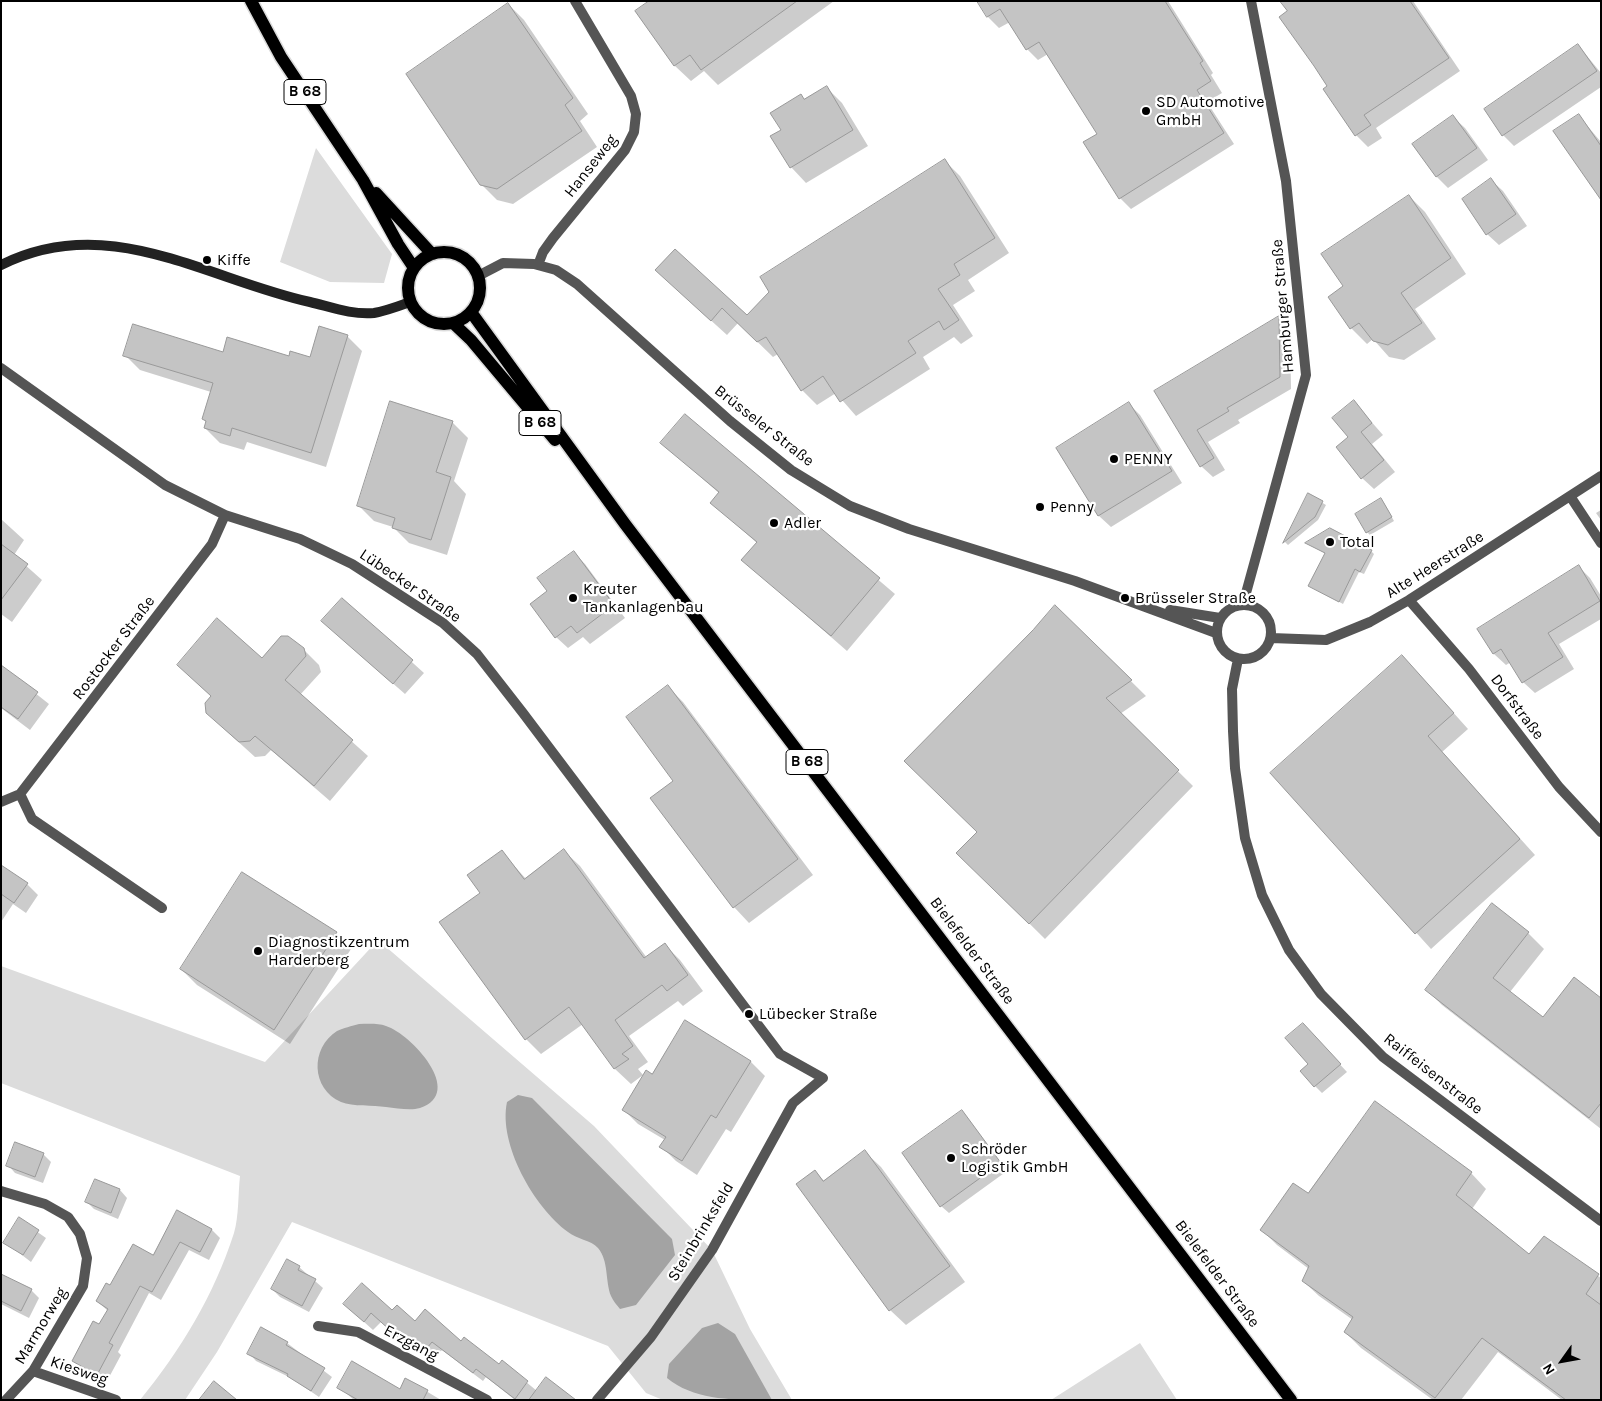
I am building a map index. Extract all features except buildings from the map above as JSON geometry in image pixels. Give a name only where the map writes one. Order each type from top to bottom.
[{"type":"main road","name":"B 68","points":[[251,1],[281,57],[363,180],[398,244],[414,268]]},
{"type":"main road","name":"B 68","points":[[363,180],[432,254]]},
{"type":"main road","points":[[443,252],[459,256],[472,266],[478,276],[479,295],[471,312],[453,323],[443,324],[428,320],[416,311],[410,302],[408,291],[409,279],[414,268],[432,254],[443,252]]},
{"type":"main road","name":"Bielefelder Straße","points":[[471,312],[625,524],[1291,1400]]},
{"type":"main road","name":"Bielefelder Straße","points":[[453,323],[471,340],[625,524]]},
{"type":"street","name":"Hanseweg","points":[[538,265],[543,252],[553,238],[625,150],[634,132],[636,114],[631,96],[575,1]]},
{"type":"street","name":"Hamburger Straße","points":[[1243,604],[1306,375],[1286,181],[1252,1]]},
{"type":"street","points":[[1,265],[14,259],[65,244],[116,246],[166,256],[288,297],[347,312],[373,313],[410,302]]},
{"type":"street","name":"Brüsseler Straße","points":[[478,276],[503,263],[538,265],[556,270],[574,282],[738,427],[791,470],[850,506],[909,529],[1149,606],[1216,633]]},
{"type":"street","name":"Lübecker Straße","points":[[1,368],[165,485],[225,515],[300,538],[352,564],[443,623],[477,654],[780,1054],[823,1078]]},
{"type":"street","name":"Alte Heerstraße","points":[[1271,638],[1326,640],[1370,622],[1409,600],[1601,476]]},
{"type":"street","points":[[1570,496],[1601,543]]},
{"type":"street","name":"Rostocker Straße","points":[[1,802],[20,794],[212,544],[225,515]]},
{"type":"street","name":"Dorfstraße","points":[[1409,600],[1469,668],[1559,787],[1601,832]]},
{"type":"street","points":[[1243,604],[1252,605],[1265,615],[1270,622],[1271,638],[1262,653],[1246,660],[1238,659],[1223,650],[1216,633],[1220,618],[1226,611],[1243,604]]},
{"type":"street","name":"Brüsseler Straße","points":[[1149,606],[1220,618]]},
{"type":"street","name":"Raiffeisenstraße","points":[[1238,659],[1232,689],[1233,723],[1235,768],[1245,838],[1262,895],[1289,950],[1321,994],[1383,1057],[1601,1221]]},
{"type":"street","points":[[20,794],[32,819],[162,908]]},
{"type":"street","name":"Steinbrinksfeld","points":[[598,1400],[651,1337],[712,1250],[793,1104],[823,1078]]},
{"type":"street","name":"Marmorweg","points":[[1,1191],[45,1204],[68,1217],[80,1234],[87,1258],[83,1286],[33,1371],[6,1400]]},
{"type":"street","name":"Erzgang","points":[[318,1326],[358,1332],[486,1400]]},
{"type":"street","name":"Kiesweg","points":[[33,1371],[116,1400]]},
{"type":"shaded area","points":[[316,148],[392,254],[384,283],[330,282],[280,262]]},
{"type":"shaded area","points":[[378,940],[594,1126],[712,1250],[750,1329],[792,1400],[663,1400],[646,1393],[608,1346],[292,1222],[217,1352],[185,1400],[140,1400],[182,1342],[217,1278],[236,1226],[240,1176],[1,1083],[1,966],[265,1062]]},
{"type":"shaded area","points":[[359,1024],[376,1024],[397,1031],[420,1052],[430,1064],[436,1078],[438,1090],[433,1100],[420,1108],[408,1109],[351,1105],[331,1096],[319,1078],[318,1058],[322,1047],[328,1038],[337,1031]]},
{"type":"shaded area","points":[[518,1095],[532,1098],[672,1239],[675,1255],[636,1305],[620,1309],[611,1296],[604,1259],[598,1248],[571,1234],[555,1221],[531,1191],[513,1155],[508,1137],[507,1102]]},
{"type":"shaded area","points":[[718,1323],[735,1334],[772,1400],[716,1398],[690,1391],[678,1386],[667,1378],[669,1364],[702,1328]]},
{"type":"shaded area","points":[[1140,1343],[1177,1400],[1051,1400]]},
{"type":"place","name":"SD Automotive GmbH","points":[[1146,111]]},
{"type":"place","name":"Kiffe","points":[[207,260]]},
{"type":"place","name":"PENNY","points":[[1114,459]]},
{"type":"place","name":"Penny","points":[[1040,507]]},
{"type":"place","name":"Adler","points":[[774,523]]},
{"type":"place","name":"Total","points":[[1330,542]]},
{"type":"place","name":"Kreuter Tankanlagenbau","points":[[573,598]]},
{"type":"place","name":"Brüsseler Straße","points":[[1125,598]]},
{"type":"place","name":"Diagnostikzentrum Harderberg","points":[[258,951]]},
{"type":"place","name":"Lübecker Straße","points":[[749,1014]]},
{"type":"place","name":"Schröder Logistik GmbH","points":[[951,1158]]}]
